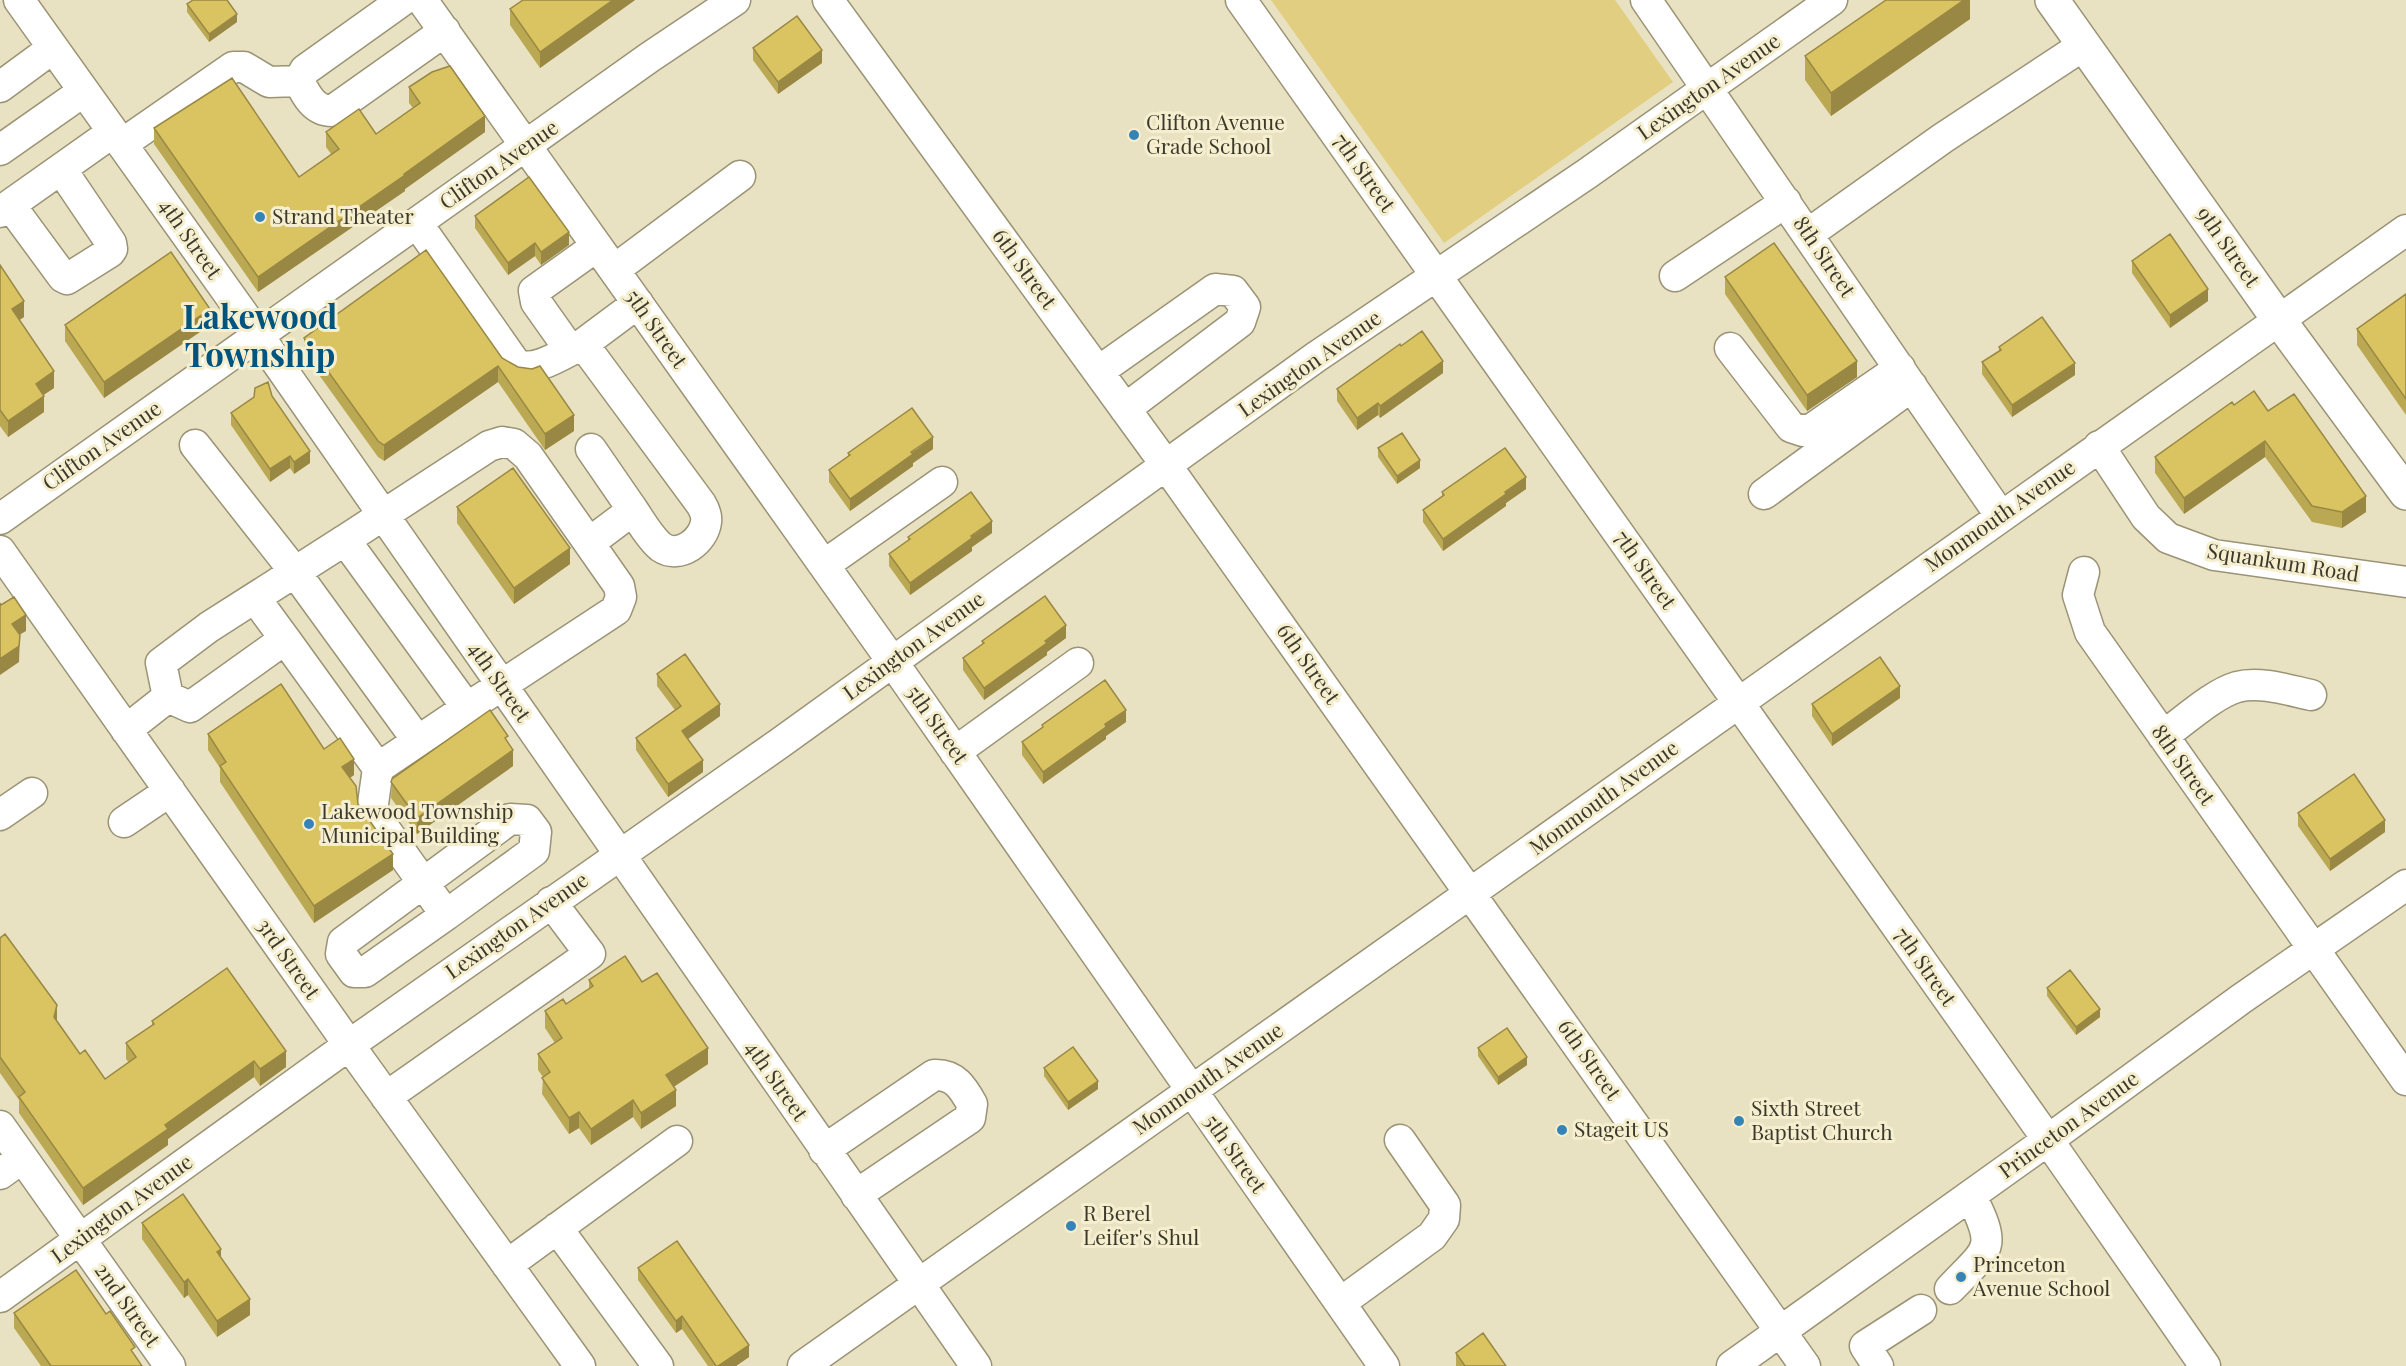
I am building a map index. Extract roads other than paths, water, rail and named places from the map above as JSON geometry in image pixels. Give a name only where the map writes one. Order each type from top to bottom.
[{"type":"main road","name":"9th Street","points":[[2052,0],[2406,493]]},
{"type":"street","points":[[0,8],[10,0]]},
{"type":"street","name":"4th Street","points":[[19,0],[258,335],[976,1366]]},
{"type":"street","points":[[299,81],[305,70],[403,0]]},
{"type":"street","name":"5th Street","points":[[422,0],[892,661],[1384,1366]]},
{"type":"street","name":"Clifton Avenue","points":[[0,519],[650,57],[735,0]]},
{"type":"street","name":"6th Street","points":[[828,0],[1099,371],[1472,893],[1805,1366]]},
{"type":"street","name":"7th Street","points":[[1241,0],[2048,1140],[2201,1364]]},
{"type":"street","name":"8th Street","points":[[1646,0],[2001,515]]},
{"type":"street","name":"Lexington Avenue","points":[[0,1297],[349,1045],[780,743],[1316,357],[1588,173],[1826,2]]},
{"type":"street","points":[[299,81],[304,93],[315,105],[323,111],[332,111],[445,31]]},
{"type":"street","points":[[1808,234],[1943,138],[2084,45]]},
{"type":"street","points":[[0,87],[53,48]]},
{"type":"street","points":[[62,169],[111,243],[112,249],[68,279],[63,277],[5,209],[62,169],[233,67],[244,67],[269,82],[299,81]]},
{"type":"street","points":[[0,150],[84,91]]},
{"type":"street","points":[[614,270],[740,176]]},
{"type":"street","points":[[1675,276],[1786,202]]},
{"type":"street","points":[[417,224],[516,364],[522,368],[539,365],[576,347],[638,303]]},
{"type":"street","name":"Monmouth Avenue","points":[[802,1366],[2406,230]]},
{"type":"street","points":[[591,449],[633,510],[663,548],[672,551],[683,550],[693,544],[704,532],[707,519],[701,504],[576,347],[536,302],[534,291],[597,246]]},
{"type":"street","points":[[1099,371],[1215,289],[1233,291],[1245,307],[1240,322],[1125,409]]},
{"type":"street","points":[[1730,348],[1791,427],[1803,431],[1813,428],[1906,377]]},
{"type":"street","points":[[1764,494],[1906,377]]},
{"type":"street","points":[[168,697],[161,663],[255,598],[489,446],[502,442],[514,444],[528,456],[620,586],[621,597],[616,610],[378,768]]},
{"type":"street","points":[[195,445],[295,572],[417,740]]},
{"type":"street","name":"Squankum Road","points":[[2099,447],[2146,517],[2168,538],[2214,555],[2406,582]]},
{"type":"street","points":[[824,565],[942,482]]},
{"type":"street","points":[[589,543],[633,510]]},
{"type":"street","points":[[345,540],[467,708]]},
{"type":"street","name":"3rd Street","points":[[0,551],[386,1097],[580,1366]]},
{"type":"street","name":"8th Street","points":[[2084,572],[2078,595],[2090,633],[2406,1080]]},
{"type":"street","points":[[255,598],[378,768],[372,811],[446,915]]},
{"type":"street","points":[[168,697],[190,707],[285,639]]},
{"type":"street","points":[[955,752],[1078,663]]},
{"type":"street","points":[[2163,736],[2207,704],[2237,687],[2275,687],[2311,695]]},
{"type":"street","points":[[126,729],[168,697]]},
{"type":"street","points":[[124,822],[170,791]]},
{"type":"street","points":[[0,815],[32,793]]},
{"type":"street","points":[[510,819],[527,820],[536,832],[534,851],[446,915],[365,972],[354,972],[341,954],[343,942],[510,819]]},
{"type":"street","name":"Princeton Avenue","points":[[1732,1366],[1971,1196],[2241,999],[2406,885]]},
{"type":"street","points":[[386,1097],[590,954],[551,902]]},
{"type":"street","points":[[824,1150],[934,1074],[946,1074],[961,1085],[972,1104],[970,1118],[856,1195]]},
{"type":"street","name":"2nd Street","points":[[0,1126],[11,1166],[80,1239],[170,1366]]},
{"type":"street","points":[[1340,1303],[1432,1236],[1444,1219],[1445,1205],[1400,1140]]},
{"type":"street","points":[[507,1265],[677,1141]]},
{"type":"street","points":[[1950,1289],[1982,1256],[1988,1240],[1985,1224],[1971,1196]]},
{"type":"street","points":[[557,1228],[657,1366]]},
{"type":"street","points":[[1878,1366],[1865,1346],[1921,1310]]},
{"type":"place","name":"Clifton Avenue Grade School","points":[[1134,135]]},
{"type":"place","name":"Strand Theater","points":[[260,217]]},
{"type":"place","name":"Lakewood Township Municipal Building","points":[[309,824]]},
{"type":"place","name":"Sixth Street Baptist Church","points":[[1739,1121]]},
{"type":"place","name":"Stageit US","points":[[1562,1130]]},
{"type":"place","name":"R Berel Leifer's Shul","points":[[1071,1226]]},
{"type":"place","name":"Princeton Avenue School","points":[[1961,1277]]},
{"type":"district","name":"Lakewood Township","points":[[260,336]]}]
